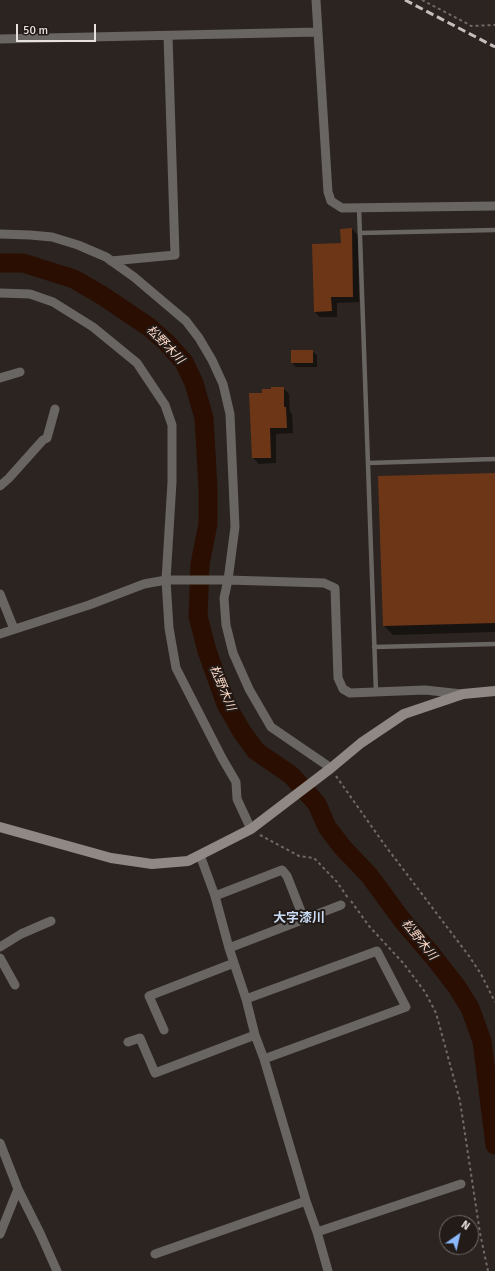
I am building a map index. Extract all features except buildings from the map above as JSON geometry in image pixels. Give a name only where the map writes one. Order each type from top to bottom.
[{"type":"street","points":[[316,0],[328,192],[331,201],[342,208],[495,206]]},
{"type":"street","points":[[0,39],[318,32]]},
{"type":"street","points":[[111,261],[175,255],[168,36]]},
{"type":"street","points":[[0,234],[30,235],[52,238],[78,245],[106,257],[134,277],[186,321],[199,338],[212,360],[223,384],[230,414],[235,527],[224,598],[226,626],[233,653],[252,695],[271,727],[329,769]]},
{"type":"street","points":[[0,292],[30,294],[53,302],[93,327],[137,363],[164,405],[172,425],[172,482],[166,580],[169,628],[176,668],[222,758],[236,782],[237,799],[255,826]]},
{"type":"street","points":[[0,378],[20,372]]},
{"type":"street","points":[[0,486],[43,440],[47,438],[55,409]]},
{"type":"street","points":[[0,634],[89,605],[144,584],[166,580],[324,583],[335,588],[338,678],[343,690],[350,692],[425,690],[463,694],[495,691]]},
{"type":"street","points":[[0,594],[14,629]]},
{"type":"street","points":[[0,827],[111,858],[152,864],[188,861],[255,826],[361,743],[404,714],[463,694]]},
{"type":"street","points":[[200,855],[215,896],[229,948],[246,999],[255,1035],[264,1059],[306,1201],[317,1232],[326,1270]]},
{"type":"street","points":[[215,896],[282,870],[288,876],[304,918]]},
{"type":"street","points":[[229,948],[341,905]]},
{"type":"street","points":[[0,947],[21,934],[51,921]]},
{"type":"street","points":[[246,999],[377,951],[406,1007],[264,1059]]},
{"type":"street","points":[[0,958],[15,985]]},
{"type":"street","points":[[164,1030],[149,996],[234,963]]},
{"type":"street","points":[[128,1042],[140,1038],[155,1073],[255,1035]]},
{"type":"street","points":[[0,1142],[18,1189],[57,1271]]},
{"type":"street","points":[[317,1232],[461,1184]]},
{"type":"street","points":[[0,1234],[18,1189]]},
{"type":"street","points":[[155,1254],[306,1201]]},
{"type":"lane","points":[[359,208],[376,692]]},
{"type":"lane","points":[[360,233],[495,230]]},
{"type":"lane","points":[[368,463],[495,459]]},
{"type":"lane","points":[[374,647],[495,644]]},
{"type":"path","points":[[422,0],[471,26],[495,25]]},
{"type":"path","points":[[329,769],[469,956],[481,974],[495,1002]]},
{"type":"path","points":[[255,826],[299,856],[314,858],[337,882],[369,926],[404,964],[425,992],[436,1013],[460,1101],[480,1233],[488,1271]]},
{"type":"waterway","name":"松野木川","points":[[0,263],[23,263],[74,279],[103,296],[149,327],[167,343],[184,362],[194,383],[204,418],[208,489],[208,524],[200,564],[198,616],[207,651],[226,704],[242,732],[256,751],[291,775],[317,804],[327,827],[343,848],[369,875],[402,920],[457,987],[470,1008],[482,1041],[495,1145]]},
{"type":"railway","points":[[405,0],[495,47]]},
{"type":"district","name":"大字漆川","points":[[299,919]]}]
